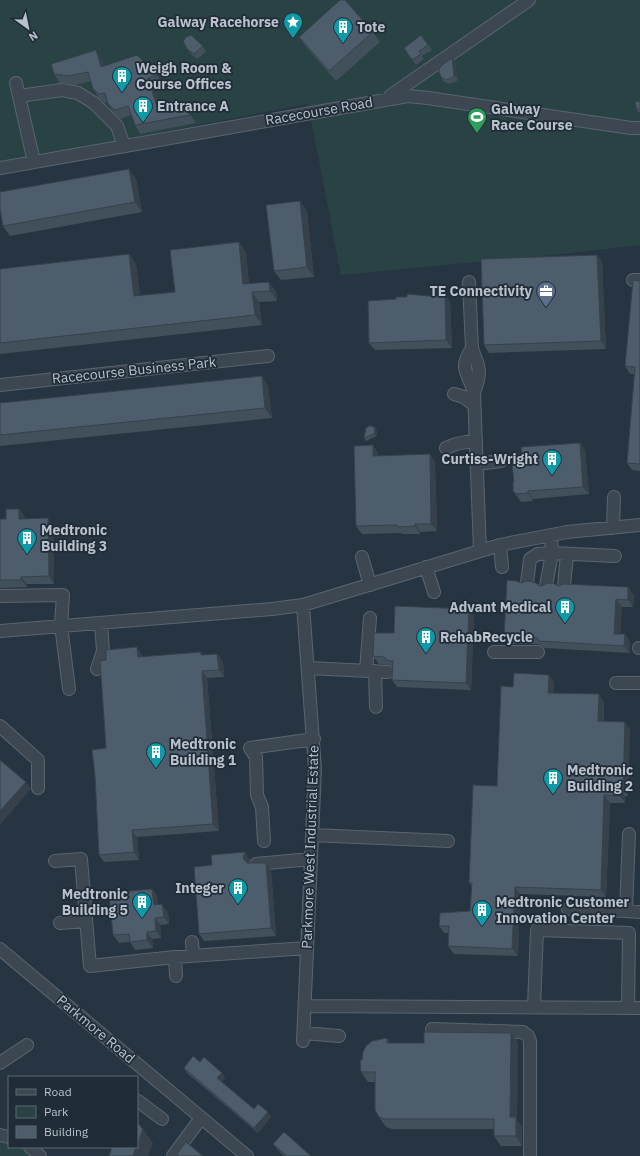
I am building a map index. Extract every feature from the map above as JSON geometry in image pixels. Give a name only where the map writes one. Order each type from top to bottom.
[{"type":"street","points":[[386,99],[529,0]]},
{"type":"street","points":[[16,83],[34,162]]},
{"type":"street","points":[[19,96],[62,90],[78,93],[94,103],[117,126],[124,146]]},
{"type":"street","name":"Racecourse Road","points":[[0,168],[408,96],[630,128],[640,128]]},
{"type":"street","points":[[469,282],[472,348],[479,373],[474,399],[480,550]]},
{"type":"street","name":"Racecourse Business Park","points":[[0,385],[268,356]]},
{"type":"street","points":[[454,394],[474,399]]},
{"type":"street","points":[[446,448],[456,444],[476,440]]},
{"type":"street","points":[[477,464],[501,461]]},
{"type":"street","points":[[613,528],[614,497]]},
{"type":"street","points":[[0,631],[272,609],[304,605],[500,545],[551,534],[640,525]]},
{"type":"street","points":[[546,586],[552,554],[551,534]]},
{"type":"street","points":[[500,545],[502,567]]},
{"type":"street","points":[[527,583],[530,559],[538,554],[615,556]]},
{"type":"street","points":[[564,586],[567,554]]},
{"type":"street","points":[[362,557],[370,585]]},
{"type":"street","points":[[426,568],[434,592]]},
{"type":"street","points":[[0,596],[62,595],[61,625],[69,689]]},
{"type":"street","name":"Parkmore West Industrial Estate","points":[[304,605],[315,769],[303,1037],[339,1036]]},
{"type":"street","points":[[370,618],[376,671],[376,707]]},
{"type":"street","points":[[97,669],[103,651],[101,622]]},
{"type":"street","points":[[494,652],[538,652]]},
{"type":"street","points":[[309,668],[376,671]]},
{"type":"street","points":[[616,683],[640,683]]},
{"type":"street","points":[[0,726],[38,760],[38,788]]},
{"type":"street","points":[[264,841],[262,807],[257,795],[256,757],[250,748],[314,739]]},
{"type":"street","points":[[626,911],[629,834]]},
{"type":"street","points":[[312,835],[448,841]]},
{"type":"street","points":[[55,861],[81,859],[90,966],[175,957],[307,948]]},
{"type":"street","points":[[256,864],[311,859]]},
{"type":"street","points":[[568,909],[640,912]]},
{"type":"street","points":[[60,923],[86,921]]},
{"type":"street","points":[[305,1006],[634,1008],[629,933],[537,930],[534,1007]]},
{"type":"street","points":[[192,942],[193,956]]},
{"type":"street","name":"Parkmore Road","points":[[0,949],[247,1156]]},
{"type":"street","points":[[175,957],[176,976]]},
{"type":"street","points":[[432,1029],[523,1032],[528,1036],[530,1041],[530,1156]]},
{"type":"street","points":[[0,1063],[27,1045]]},
{"type":"street","points":[[138,1101],[162,1119]]},
{"type":"street","points":[[173,1156],[201,1118]]},
{"type":"street","points":[[31,1148],[40,1156]]},
{"type":"green space","name":"Galway Race Course","points":[[0,0],[640,0],[640,245],[492,262],[486,261],[341,275],[308,104],[0,163]]},
{"type":"green space","points":[[0,1140],[8,1142],[8,1148],[23,1148],[32,1156],[0,1156]]},
{"type":"building","name":"Tote","points":[[340,0],[345,0],[373,32],[329,71],[299,37]]},
{"type":"building","points":[[191,35],[203,46],[194,54],[187,49],[183,41],[186,37]]},
{"type":"building","points":[[421,35],[428,45],[419,51],[421,54],[412,60],[404,48]]},
{"type":"building","points":[[96,50],[101,67],[137,55],[157,75],[148,78],[158,110],[172,100],[178,109],[184,106],[190,115],[135,125],[128,106],[115,110],[108,104],[105,93],[99,94],[93,89],[88,72],[69,76],[54,74],[51,64]]},
{"type":"building","points":[[452,58],[454,75],[452,78],[446,80],[441,77],[439,69]]},
{"type":"building","points":[[640,101],[640,109],[637,110],[635,102]]},
{"type":"building","points":[[129,169],[135,202],[3,226],[0,209],[0,192]]},
{"type":"building","points":[[300,201],[307,267],[274,271],[266,205]]},
{"type":"building","points":[[239,242],[243,284],[269,282],[270,291],[252,292],[255,315],[0,343],[0,269],[129,254],[134,296],[175,292],[170,250]]},
{"type":"building","points":[[597,255],[601,341],[484,345],[481,259]]},
{"type":"building","points":[[633,280],[640,281],[640,464],[627,463],[635,367],[625,366]]},
{"type":"building","points":[[407,294],[430,296],[445,295],[446,340],[369,343],[368,301],[396,299],[396,297],[407,297]]},
{"type":"building","points":[[262,376],[265,408],[0,435],[0,403]]},
{"type":"building","points":[[369,426],[375,428],[374,434],[364,438],[366,428]]},
{"type":"building","name":"Curtiss-Wright","points":[[580,443],[583,487],[528,491],[528,493],[516,494],[513,491],[514,482],[511,456],[522,455],[521,447]]},
{"type":"building","points":[[373,445],[373,456],[430,454],[431,524],[415,524],[415,526],[397,527],[397,525],[356,526],[354,446]]},
{"type":"building","name":"Medtronic Building 3","points":[[6,509],[19,509],[19,519],[48,518],[49,576],[21,577],[21,580],[0,580],[0,519],[6,519]]},
{"type":"building","name":"Advant Medical","points":[[507,580],[521,583],[526,581],[534,582],[540,586],[547,583],[553,583],[558,586],[564,584],[628,587],[628,600],[616,599],[614,634],[625,634],[624,646],[539,641],[537,638],[533,637],[504,637]]},
{"type":"building","name":"RehabRecycle","points":[[395,606],[469,609],[466,683],[392,680],[393,661],[389,661],[384,657],[373,656],[374,633],[394,633]]},
{"type":"building","name":"Medtronic Building 1","points":[[137,647],[138,657],[201,652],[201,655],[217,654],[219,670],[202,671],[213,824],[132,830],[134,852],[99,855],[95,776],[92,750],[106,748],[100,661],[106,660],[106,650]]},
{"type":"building","name":"Medtronic Building 2","points":[[514,673],[549,675],[548,693],[599,694],[598,721],[625,722],[623,788],[620,788],[620,796],[604,795],[601,890],[515,887],[512,949],[448,946],[449,926],[439,926],[440,913],[470,911],[472,883],[469,883],[473,785],[497,786],[501,686],[513,687]]},
{"type":"building","points":[[0,760],[26,782],[0,811]]},
{"type":"building","name":"Integer","points":[[245,852],[243,858],[247,863],[266,863],[271,928],[199,934],[194,867],[212,865],[211,855]]},
{"type":"building","name":"Medtronic Building 5","points":[[152,889],[154,905],[162,904],[164,917],[155,918],[156,931],[147,932],[147,940],[130,942],[129,934],[113,935],[109,893]]},
{"type":"building","points":[[424,1032],[511,1033],[510,1117],[516,1117],[516,1136],[494,1136],[494,1119],[385,1119],[379,1117],[375,1110],[375,1072],[361,1072],[360,1060],[362,1060],[363,1052],[366,1046],[372,1041],[387,1038],[387,1043],[424,1043]]},
{"type":"building","points":[[193,1056],[200,1062],[204,1057],[222,1073],[217,1078],[254,1109],[258,1104],[268,1112],[254,1128],[184,1068]]},
{"type":"building","points":[[138,1123],[143,1129],[138,1142]]},
{"type":"building","points":[[284,1132],[311,1156],[287,1156],[273,1144]]},
{"type":"building","points":[[186,1142],[203,1156],[178,1156],[177,1154]]},
{"type":"building","points":[[112,1148],[136,1148],[133,1156],[109,1156]]},
{"type":"place","name":"Galway Racehorse","points":[[293,39]]},
{"type":"place","name":"Tote","points":[[343,44]]},
{"type":"place","name":"Weigh Room & Course Offices","points":[[122,93]]},
{"type":"place","name":"Entrance A","points":[[143,123]]},
{"type":"place","name":"Galway Race Course","points":[[477,134]]},
{"type":"place","name":"TE Connectivity","points":[[546,308]]},
{"type":"place","name":"Curtiss-Wright","points":[[552,476]]},
{"type":"place","name":"Medtronic Building 3","points":[[27,555]]},
{"type":"place","name":"Advant Medical","points":[[565,624]]},
{"type":"place","name":"RehabRecycle","points":[[426,654]]},
{"type":"place","name":"Medtronic Building 1","points":[[156,769]]},
{"type":"place","name":"Medtronic Building 2","points":[[553,795]]},
{"type":"place","name":"Integer","points":[[238,905]]},
{"type":"place","name":"Medtronic Building 5","points":[[142,919]]},
{"type":"place","name":"Medtronic Customer Innovation Center","points":[[482,927]]}]
